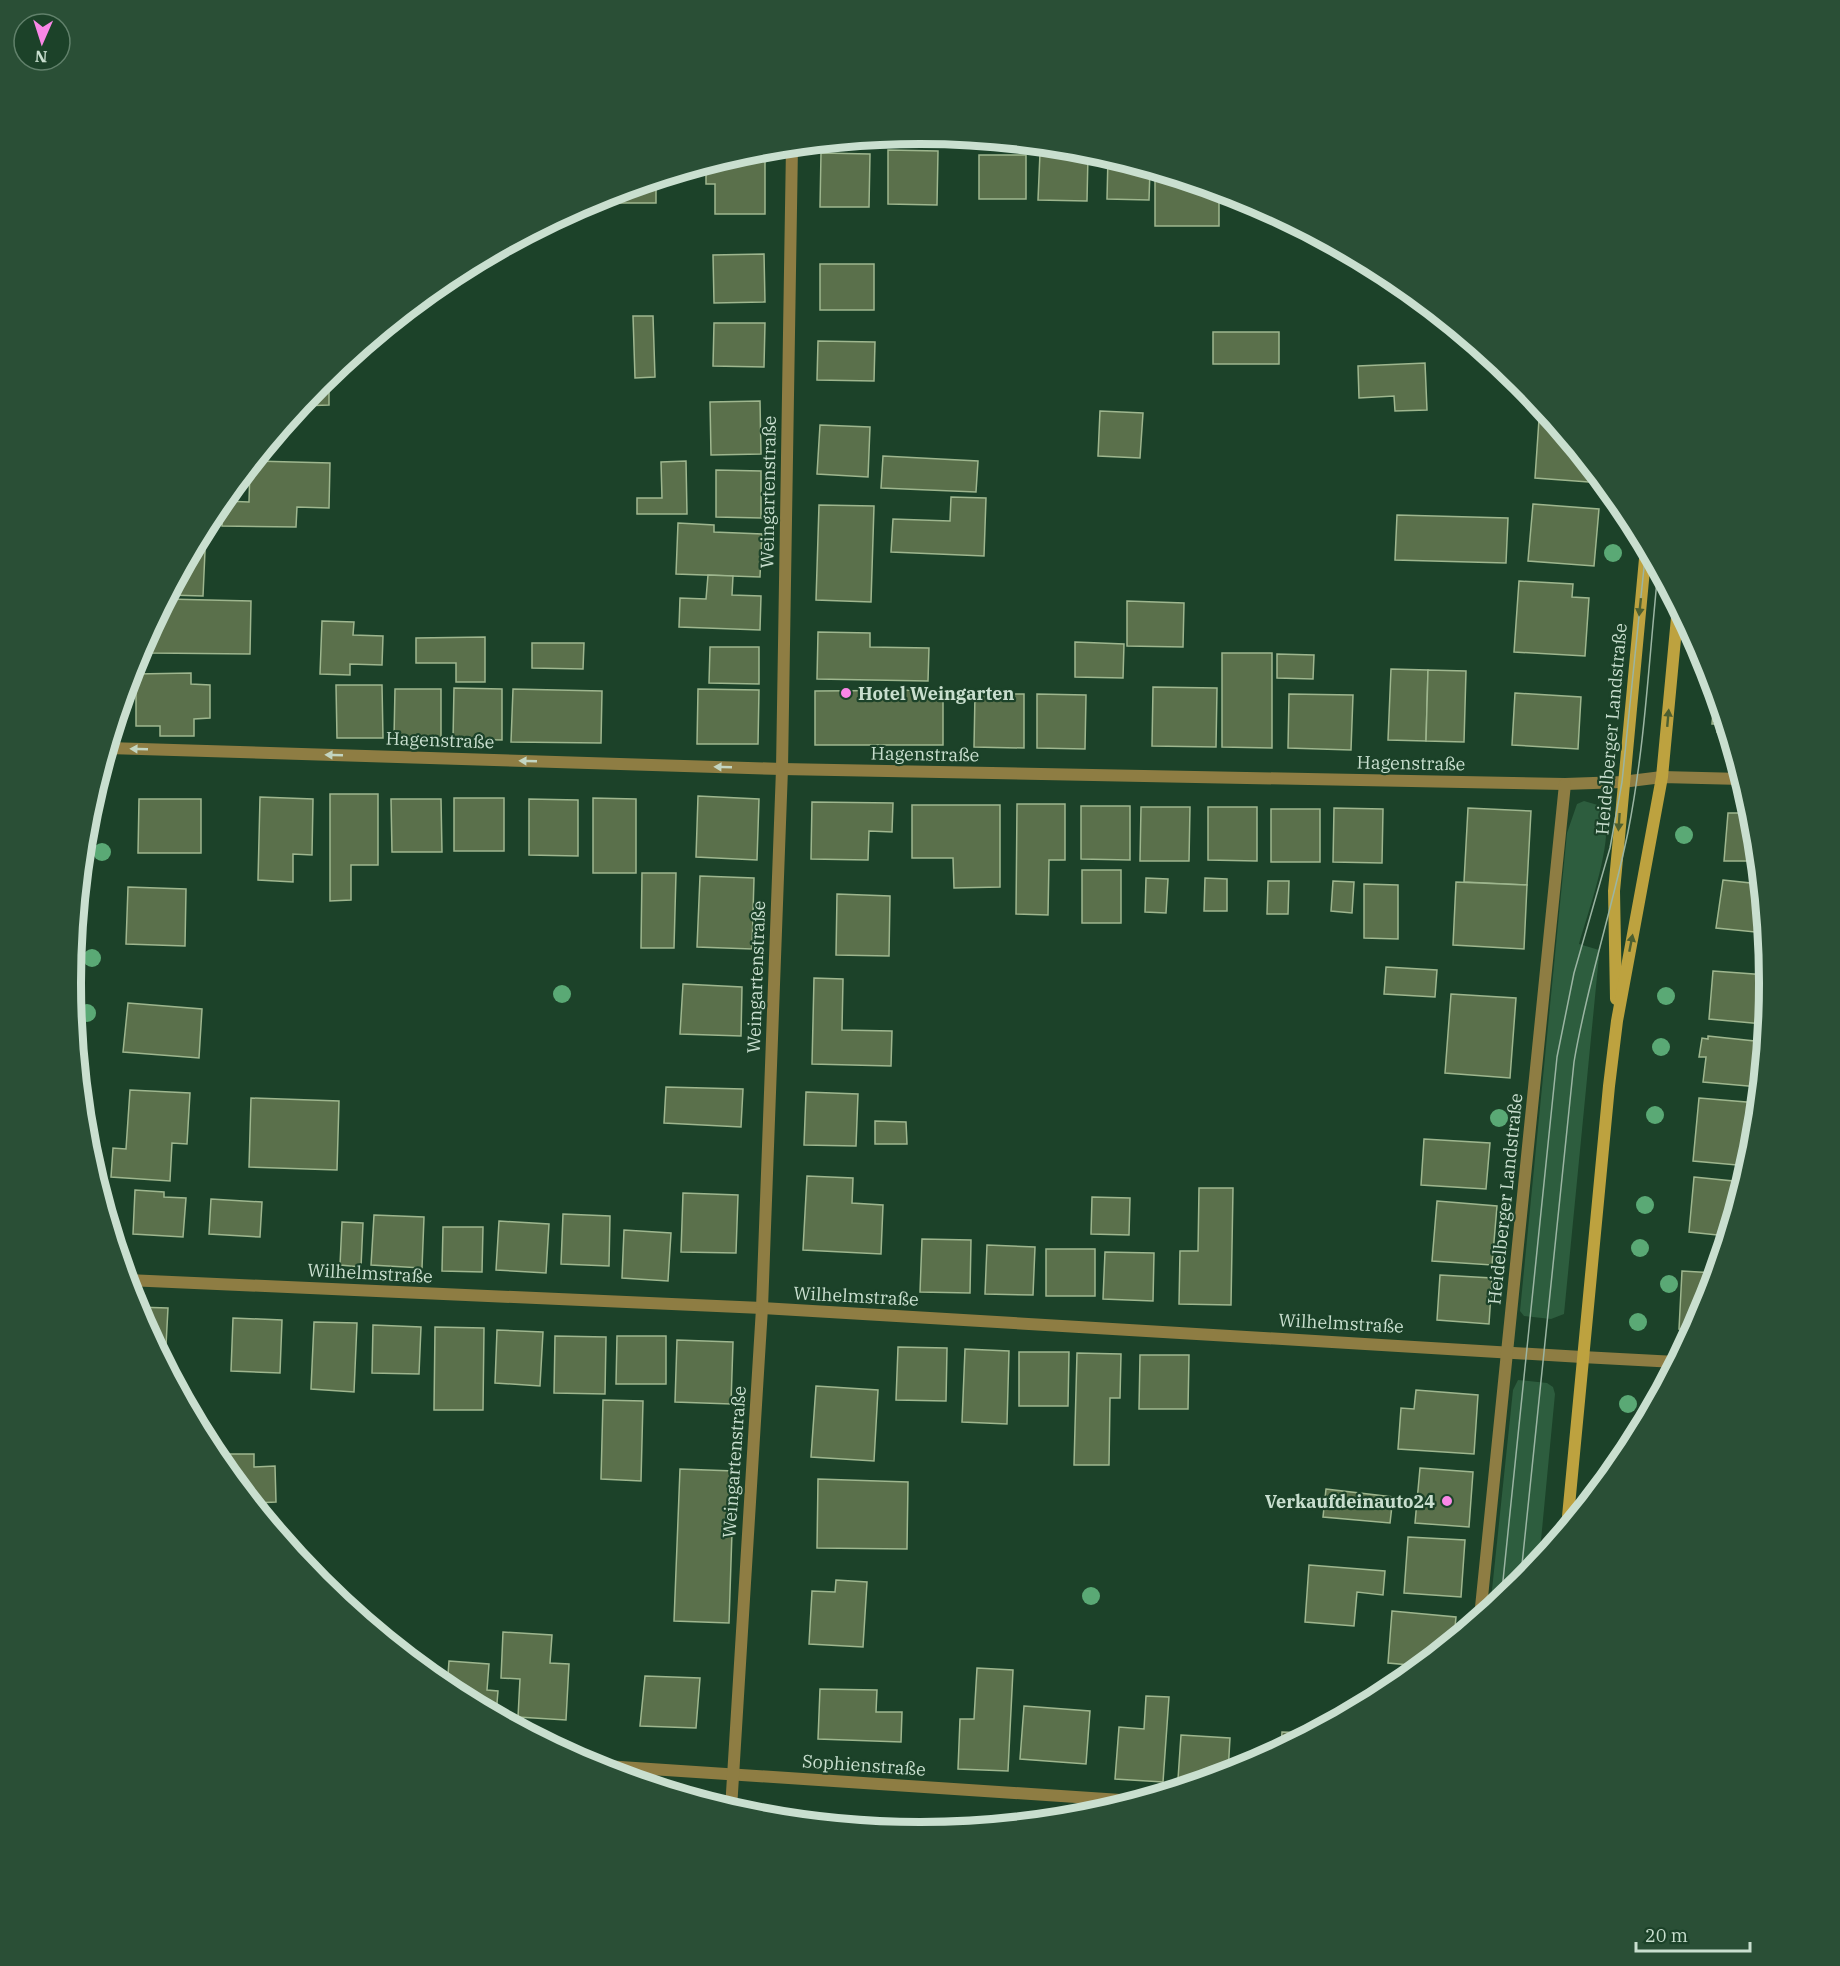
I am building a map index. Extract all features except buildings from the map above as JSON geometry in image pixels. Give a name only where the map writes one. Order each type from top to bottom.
[{"type":"street","name":"Weingartenstraße","points":[[732,1800],[762,1308],[782,769],[792,154]]},
{"type":"street","name":"Heidelberger Landstraße","points":[[1617,1021],[1614,891],[1622,782],[1645,560]]},
{"type":"street","name":"Heidelberger Landstraße","points":[[1568,1516],[1599,1166],[1617,1021],[1662,777],[1677,622]]},
{"type":"street","name":"Hagenstraße","points":[[115,748],[782,769],[1565,784],[1622,782],[1662,777],[1733,779]]},
{"type":"street","name":"Heidelberger Landstraße","points":[[1481,1606],[1565,784]]},
{"type":"street","name":"Wilhelmstraße","points":[[136,1280],[762,1308],[1668,1362]]},
{"type":"street","name":"Sophienstraße","points":[[624,1767],[1111,1799]]},
{"type":"green space","points":[[1584,801],[1601,806],[1606,817],[1604,852],[1600,872],[1579,944],[1599,950],[1599,956],[1564,1314],[1551,1319],[1524,1316],[1520,1311],[1567,833],[1577,804]]},
{"type":"green space","points":[[1518,1380],[1547,1383],[1553,1387],[1555,1394],[1540,1547],[1491,1597],[1513,1390]]},
{"type":"tram line","points":[[1502,1586],[1557,1057],[1574,973],[1610,848],[1622,782],[1645,560]]},
{"type":"tram line","points":[[1522,1567],[1574,1062],[1579,1033],[1622,861],[1634,800],[1643,735],[1657,583]]},
{"type":"place","name":"Hotel Weingarten","points":[[846,693]]},
{"type":"place","name":"Verkaufdeinauto24","points":[[1447,1501]]}]
